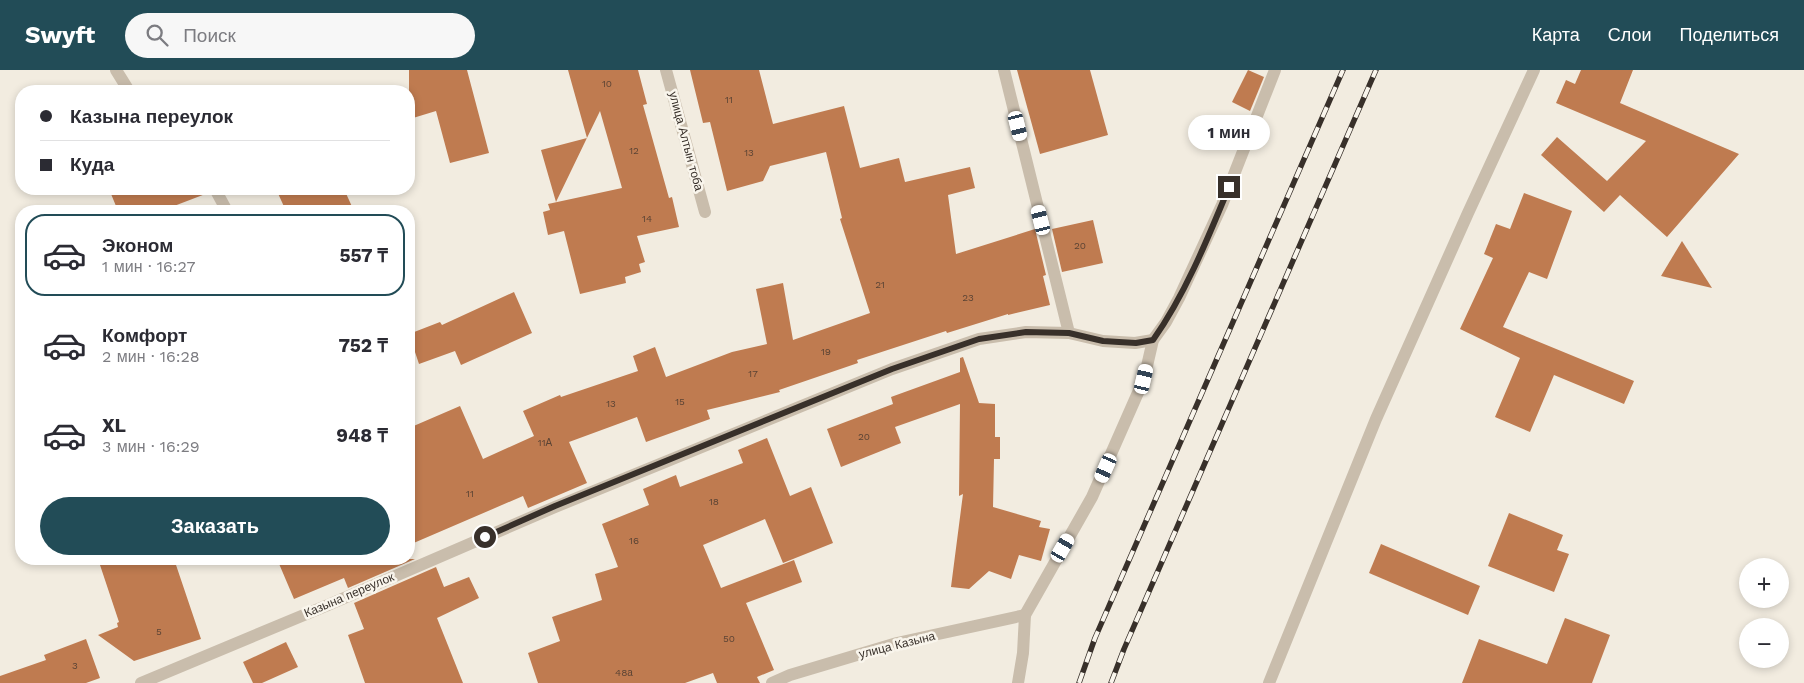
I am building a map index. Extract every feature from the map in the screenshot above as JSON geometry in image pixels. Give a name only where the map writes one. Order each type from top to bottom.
[{"type":"street","points":[[116,70],[125,85]]},
{"type":"street","name":"улица Алтын тоба","points":[[666,70],[705,212]]},
{"type":"street","points":[[1004,70],[1069,333]]},
{"type":"street","points":[[1018,683],[1023,653],[1025,615],[1092,497],[1144,379],[1153,340],[1166,322],[1179,298],[1222,204],[1276,70]]},
{"type":"street","points":[[1269,683],[1376,418],[1534,70]]},
{"type":"street","name":"Казына переулок","points":[[141,683],[337,601],[555,506],[892,369],[979,339],[1026,332],[1069,333],[1103,341],[1136,343],[1153,340]]},
{"type":"street","name":"улица Казына","points":[[772,683],[790,675],[897,643],[1025,615]]},
{"type":"building","points":[[409,70],[467,70],[489,153],[450,163],[436,111],[415,117],[415,85],[409,85]]},
{"type":"building","points":[[568,70],[638,70],[647,104],[643,105],[669,198],[672,197],[679,227],[637,236],[645,262],[639,264],[641,272],[625,277],[626,283],[580,294],[564,231],[548,235],[543,212],[550,210],[548,204],[622,188],[600,111],[587,138]]},
{"type":"building","points":[[690,70],[759,70],[773,124],[844,106],[860,168],[899,158],[905,182],[970,167],[975,188],[948,195],[956,254],[1035,229],[1046,275],[1043,276],[1050,305],[1008,314],[947,333],[946,331],[857,360],[858,363],[779,390],[780,392],[707,410],[710,419],[646,442],[637,417],[569,442],[587,483],[528,508],[523,496],[415,542],[415,425],[460,406],[483,459],[534,436],[523,411],[560,395],[561,397],[638,371],[633,356],[655,347],[666,377],[732,352],[767,344],[756,289],[783,283],[793,340],[870,313],[840,219],[842,218],[826,152],[770,166],[763,181],[727,191],[710,122],[703,123]]},
{"type":"building","points":[[1017,70],[1090,70],[1108,135],[1040,154]]},
{"type":"building","points":[[1248,70],[1264,77],[1250,111],[1232,102]]},
{"type":"building","points":[[1581,70],[1633,70],[1620,103],[1739,154],[1667,237],[1620,195],[1604,212],[1541,155],[1557,137],[1607,181],[1646,141],[1556,103],[1566,80],[1575,84]]},
{"type":"building","points":[[587,138],[556,202],[541,150]]},
{"type":"building","points":[[1524,193],[1572,211],[1547,279],[1529,272],[1503,327],[1634,381],[1624,404],[1554,375],[1530,432],[1495,417],[1520,358],[1460,329],[1493,258],[1484,254],[1496,224],[1510,229]]},
{"type":"building","points":[[111,195],[203,195],[177,205],[116,205]]},
{"type":"building","points":[[279,195],[347,195],[351,205],[283,205]]},
{"type":"building","points":[[1093,220],[1103,263],[1062,272],[1052,229]]},
{"type":"building","points":[[1682,241],[1712,288],[1661,276]]},
{"type":"building","points":[[514,292],[532,333],[461,365],[455,351],[419,364],[415,352],[415,332],[440,322],[442,325]]},
{"type":"building","points":[[963,357],[979,403],[995,404],[995,437],[1000,437],[1000,459],[994,459],[993,507],[1041,521],[1039,527],[1050,529],[1041,561],[1019,555],[1011,579],[989,571],[969,589],[951,587],[963,494],[959,496],[960,404],[895,427],[901,443],[841,467],[827,429],[893,404],[891,397],[960,372],[960,358]]},
{"type":"building","points":[[767,438],[790,496],[811,487],[833,543],[783,563],[765,519],[703,545],[721,588],[794,560],[802,582],[746,603],[774,670],[757,677],[760,683],[717,683],[713,673],[685,683],[538,683],[528,653],[560,641],[552,617],[602,600],[595,574],[618,567],[602,524],[649,505],[643,489],[676,475],[680,487],[743,463],[738,450]]},
{"type":"building","points":[[1509,513],[1563,535],[1557,550],[1569,554],[1554,592],[1488,566]]},
{"type":"building","points":[[1381,544],[1480,586],[1468,615],[1369,573]]},
{"type":"building","points":[[100,565],[176,565],[201,639],[134,661],[98,635],[118,627],[117,623],[119,622]]},
{"type":"building","points":[[280,565],[401,565],[348,588],[344,578],[294,599]]},
{"type":"building","points":[[436,567],[444,587],[469,577],[479,598],[437,618],[463,683],[365,683],[348,635],[364,629],[354,603]]},
{"type":"building","points":[[1565,618],[1610,635],[1592,683],[1462,683],[1479,639],[1547,664]]},
{"type":"building","points":[[86,639],[100,678],[86,683],[0,683],[0,676],[46,660],[44,655]]},
{"type":"building","points":[[286,642],[298,667],[262,683],[253,683],[243,662]]},
{"type":"railway","points":[[1079,683],[1095,638],[1343,70]]},
{"type":"railway","points":[[1111,683],[1124,649],[1376,70]]},
{"type":"route","points":[[485,537],[555,506],[892,369],[979,339],[1026,332],[1069,333],[1103,341],[1136,343],[1153,340],[1166,322],[1179,298],[1229,187]]}]
